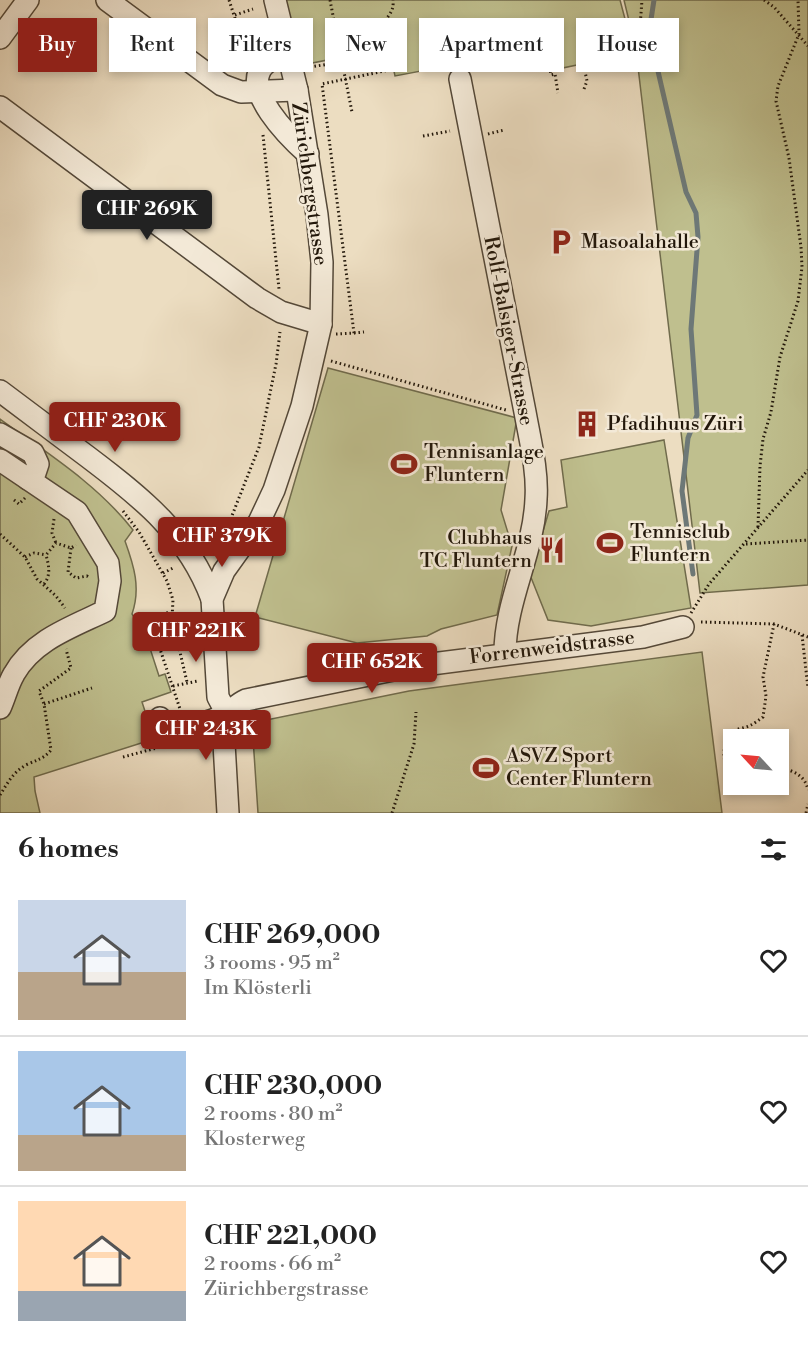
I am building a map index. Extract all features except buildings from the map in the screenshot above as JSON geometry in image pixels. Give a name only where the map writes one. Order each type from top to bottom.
[{"type":"street","points":[[0,38],[28,0]]},
{"type":"street","points":[[107,0],[222,85],[241,92],[297,90]]},
{"type":"street","name":"Zürichbergstrasse","points":[[275,0],[280,18]]},
{"type":"street","points":[[259,72],[256,80],[267,109],[308,154]]},
{"type":"street","name":"Zürichbergstrasse","points":[[228,813],[223,726],[226,714],[218,697],[212,599],[224,571],[259,522],[274,490],[302,406],[320,329],[322,262],[318,215],[293,72]]},
{"type":"street","name":"Rolf-Balsiger-Strasse","points":[[460,79],[525,412],[536,499],[531,534],[505,633],[505,654]]},
{"type":"street","points":[[0,107],[257,298],[281,312],[320,329]]},
{"type":"street","points":[[0,391],[139,495],[161,517],[192,556],[204,576],[212,599]]},
{"type":"street","points":[[0,434],[33,453],[38,464],[35,473],[28,479]]},
{"type":"street","points":[[0,460],[77,512],[108,563],[110,581],[105,611],[51,637],[29,654],[14,674],[0,708]]},
{"type":"street","name":"Forrenweidstrasse","points":[[160,718],[174,731],[226,714],[235,704],[246,700],[408,667],[643,637],[682,627]]},
{"type":"path","points":[[330,0],[334,18]]},
{"type":"path","points":[[387,18],[392,12],[393,0]]},
{"type":"path","points":[[584,89],[587,81],[584,67],[636,58],[642,0]]},
{"type":"path","points":[[764,0],[774,7],[808,46]]},
{"type":"path","points":[[758,527],[763,439],[771,412],[780,357],[798,301],[801,277],[801,247],[789,158],[776,101],[778,86],[799,34],[798,0]]},
{"type":"path","points":[[234,16],[253,9]]},
{"type":"path","points":[[344,72],[352,112]]},
{"type":"path","points":[[354,333],[322,84],[379,72]]},
{"type":"path","points":[[550,72],[551,75],[555,74],[558,93]]},
{"type":"path","points":[[485,134],[504,130]]},
{"type":"path","points":[[423,136],[434,134]]},
{"type":"path","points":[[320,329],[364,332]]},
{"type":"path","points":[[315,357],[516,413],[525,412]]},
{"type":"path","points":[[682,627],[709,584],[808,470]]},
{"type":"path","points":[[0,534],[25,557],[37,579],[64,606],[74,627]]},
{"type":"path","points":[[46,555],[57,543],[70,548],[93,539]]},
{"type":"path","points":[[744,544],[808,540]]},
{"type":"path","points":[[70,548],[68,572],[76,578],[87,576],[102,588],[109,590]]},
{"type":"path","points":[[25,557],[34,553],[46,555]]},
{"type":"path","points":[[44,584],[48,579],[49,568],[46,555]]},
{"type":"path","points":[[163,573],[173,600],[172,618],[187,682],[173,686]]},
{"type":"path","points":[[166,612],[172,618]]},
{"type":"path","points":[[682,627],[695,622],[774,624],[808,637]]},
{"type":"path","points":[[741,729],[763,717],[766,696],[763,677],[774,624]]},
{"type":"path","points":[[155,634],[180,709]]},
{"type":"path","points":[[802,635],[808,688]]},
{"type":"path","points":[[0,795],[18,771],[45,757],[51,750],[44,704],[39,691],[71,668],[66,649]]},
{"type":"path","points":[[44,704],[92,688]]},
{"type":"path","points":[[392,813],[414,744],[416,712]]},
{"type":"path","points":[[789,770],[807,782],[808,790]]},
{"type":"path","points":[[806,813],[808,804]]},
{"type":"green space","points":[[283,0],[620,0],[625,18],[576,18],[576,65],[564,68],[564,18],[419,18],[419,71],[395,76],[394,72],[407,72],[407,18],[325,18],[325,60],[313,63],[313,18],[288,18]]},
{"type":"green space","points":[[624,0],[808,0],[808,585],[700,593],[639,72],[679,72],[679,18],[628,18]]},
{"type":"green space","name":"Tennisanlage Fluntern","points":[[328,368],[517,418],[501,510],[512,546],[497,615],[441,629],[427,636],[357,643],[255,617]]},
{"type":"green space","points":[[0,419],[104,498],[133,530],[125,541],[134,568],[136,586],[132,614],[147,639],[159,676],[165,674],[171,692],[142,702],[154,739],[34,777],[40,813],[0,813]]},
{"type":"green space","name":"Tennisclub Fluntern","points":[[664,440],[691,608],[591,626],[548,620],[530,575],[549,511],[567,507],[561,460]]},
{"type":"green space","name":"ASVZ Sport Center Fluntern","points":[[702,652],[722,813],[258,813],[252,723],[409,691]]},
{"type":"waterway","points":[[654,0],[650,26],[658,42],[654,54],[686,192],[696,213],[698,237],[691,329],[697,415],[688,438],[682,491],[693,574]]},
{"type":"place","name":"Masoalahalle","points":[[561,242]]},
{"type":"place","name":"Pfadihuus Züri","points":[[587,424]]},
{"type":"place","name":"Tennisanlage Fluntern","points":[[404,464]]},
{"type":"place","name":"Tennisclub Fluntern","points":[[610,543]]},
{"type":"place","name":"Clubhaus TC Fluntern","points":[[552,550]]},
{"type":"place","name":"ASVZ Sport Center Fluntern","points":[[486,768]]}]
